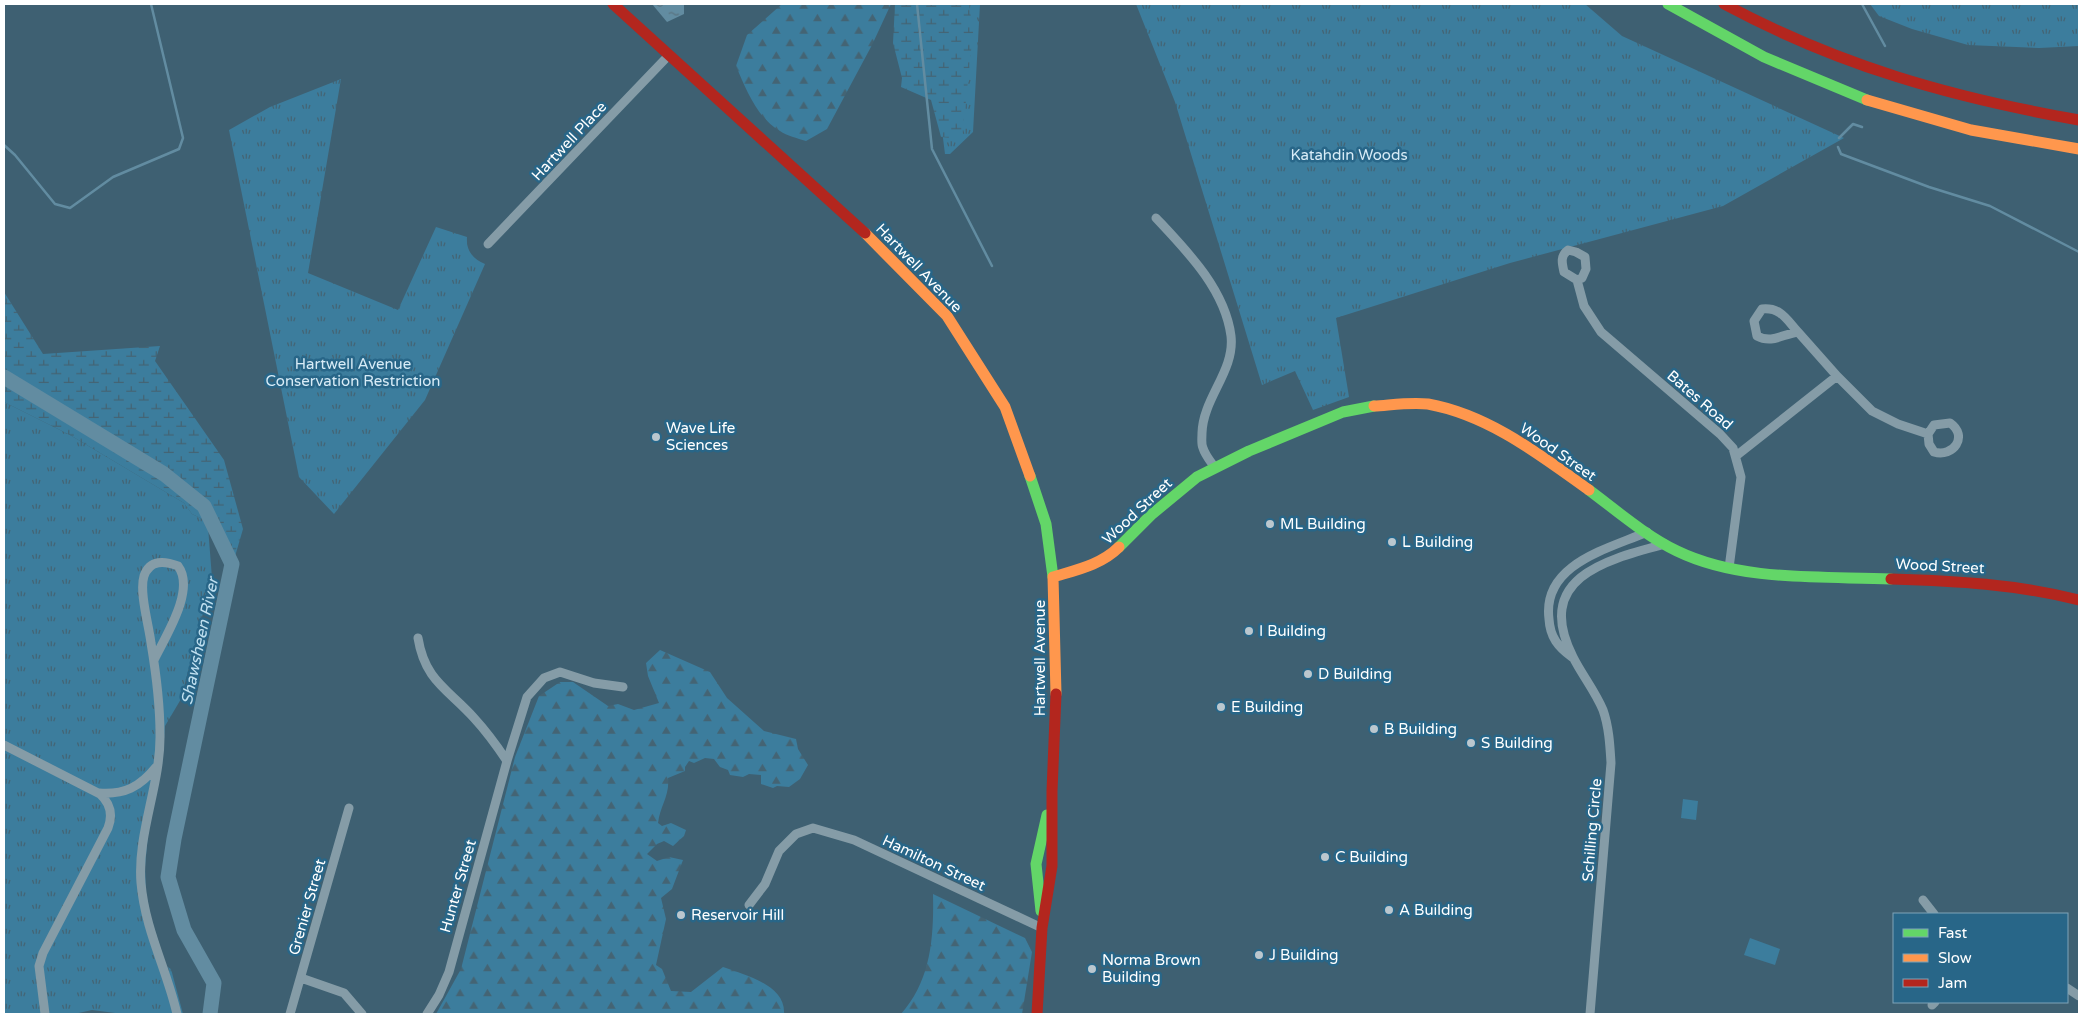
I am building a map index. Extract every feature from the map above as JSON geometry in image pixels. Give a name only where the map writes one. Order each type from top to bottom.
[{"type":"main road","name":"Hartwell Avenue","points":[[613,4],[875,242],[947,316],[996,392],[1018,440],[1046,524],[1053,577],[1057,673],[1052,791],[1052,866],[1042,928]]},
{"type":"main road","points":[[1668,4],[1734,42],[1788,68],[1846,92],[1937,121],[1999,136],[2079,148]]},
{"type":"main road","points":[[1724,4],[1826,53],[1869,70],[1974,101],[2079,120]]},
{"type":"main road","name":"Wood Street","points":[[1053,577],[1082,569],[1109,557],[1172,496],[1197,477],[1214,468],[1285,434],[1343,412],[1367,406],[1397,404],[1442,406],[1467,414],[1518,441],[1665,544],[1677,551],[1730,568],[1783,574],[1973,582],[2036,589],[2079,600]]},
{"type":"main road","name":"Hartwell Avenue","points":[[1042,928],[1036,864],[1052,791]]},
{"type":"main road","points":[[1038,1014],[1042,928]]},
{"type":"street","name":"Hartwell Place","points":[[488,244],[669,55]]},
{"type":"street","points":[[1156,218],[1207,277],[1224,312],[1231,336],[1230,357],[1209,400],[1203,422],[1202,447],[1214,468]]},
{"type":"street","name":"Bates Road","points":[[1577,280],[1584,306],[1601,332],[1720,434],[1733,448],[1741,477],[1730,568]]},
{"type":"street","points":[[1798,332],[1772,340],[1763,339],[1757,336],[1754,321],[1762,309],[1770,308],[1785,316],[1837,376],[1872,411],[1898,424],[1928,434]]},
{"type":"street","points":[[1736,456],[1837,376]]},
{"type":"street","name":"Schilling Circle","points":[[1572,657],[1555,642],[1550,628],[1548,613],[1551,596],[1557,582],[1568,569],[1586,557],[1647,532]]},
{"type":"street","name":"Schilling Circle","points":[[1590,1014],[1610,755],[1603,711],[1572,657],[1561,614],[1563,598],[1571,585],[1601,566],[1632,553],[1665,544]]},
{"type":"street","points":[[154,660],[177,613],[184,587],[184,578],[178,566],[161,561],[147,570],[143,586],[154,660],[160,735],[157,765],[144,834],[141,882],[148,920],[159,960],[169,981],[177,1014]]},
{"type":"street","points":[[418,638],[421,656],[439,686],[474,717],[507,761]]},
{"type":"street","name":"Hunter Street","points":[[427,1014],[439,996],[449,972],[507,761],[527,697],[544,678],[560,672],[594,683],[623,686]]},
{"type":"street","points":[[4,745],[99,793],[110,806],[110,821],[43,953],[39,966],[45,1014]]},
{"type":"street","points":[[99,793],[117,793],[132,789],[149,776],[157,765]]},
{"type":"street","name":"Grenier Street","points":[[290,1014],[349,808]]},
{"type":"street","name":"Hamilton Street","points":[[749,905],[765,884],[778,851],[796,834],[813,828],[854,840],[1042,928]]},
{"type":"street","points":[[1923,900],[1933,913]]},
{"type":"street","points":[[301,978],[344,993],[362,1014]]},
{"type":"street","points":[[2068,989],[2079,996]]},
{"type":"green space","points":[[782,4],[891,4],[872,45],[827,129],[806,141],[783,133],[765,119],[753,102],[736,66],[747,35]]},
{"type":"green space","points":[[895,4],[969,4],[973,32],[962,139],[941,137],[931,100],[901,87],[902,78],[893,43]]},
{"type":"green space","points":[[926,4],[980,4],[973,132],[950,154],[945,154]]},
{"type":"green space","name":"Katahdin Woods","points":[[1136,4],[1585,4],[1622,36],[1844,138],[1723,206],[1510,263],[1336,318],[1349,397],[1313,410],[1295,371],[1262,385],[1175,102]]},
{"type":"green space","points":[[1870,4],[2079,4],[2079,46],[2039,48],[1968,45],[1912,29],[1879,16]]},
{"type":"green space","name":"Hartwell Avenue Conservation Restriction","points":[[341,79],[308,273],[398,310],[436,227],[467,237],[471,254],[485,264],[425,400],[334,514],[299,477],[229,130],[270,107]]},
{"type":"green space","points":[[4,292],[43,354],[160,346],[155,361],[224,460],[243,529],[229,577],[213,524],[192,514],[184,503],[70,435],[4,402]]},
{"type":"green space","points":[[4,402],[70,435],[184,503],[192,514],[213,524],[208,527],[212,578],[181,699],[165,726],[162,764],[148,834],[145,867],[146,894],[151,918],[166,966],[171,969],[183,1014],[123,1014],[92,1010],[74,1014],[4,1014]]},
{"type":"green space","points":[[660,650],[710,672],[727,698],[764,731],[796,739],[798,749],[808,765],[800,779],[789,787],[777,786],[773,788],[761,784],[761,775],[749,774],[743,777],[730,775],[728,770],[720,767],[714,759],[705,758],[694,763],[689,761],[685,771],[668,778],[668,790],[658,823],[662,826],[671,823],[686,830],[684,836],[673,846],[664,841],[657,844],[647,854],[657,861],[669,857],[683,860],[672,889],[661,898],[666,919],[656,965],[662,969],[671,991],[691,992],[723,967],[742,974],[771,988],[783,1004],[784,1014],[436,1014],[461,969],[515,757],[539,696],[560,682],[573,682],[608,706],[618,704],[634,710],[659,703],[648,676],[646,663]]},
{"type":"green space","points":[[1683,799],[1698,801],[1696,820],[1681,818]]},
{"type":"green space","points":[[933,894],[1025,938],[1032,952],[1022,1014],[901,1014],[919,987],[929,958],[933,926]]},
{"type":"green space","points":[[1750,938],[1780,949],[1775,965],[1744,955]]},
{"type":"water","points":[[652,4],[684,4],[684,14],[667,22]]},
{"type":"waterway","points":[[4,145],[15,155],[55,204],[70,208],[113,177],[179,149],[183,138],[151,4]]},
{"type":"waterway","points":[[917,4],[932,149],[992,266]]},
{"type":"waterway","points":[[1862,4],[1885,46]]},
{"type":"waterway","points":[[1839,138],[1853,124],[1862,127]]},
{"type":"waterway","points":[[1838,147],[1841,154],[1929,187],[1990,206],[2079,252]]},
{"type":"waterway","name":"Shawsheen River","points":[[4,377],[164,474],[204,506],[232,564],[174,839],[168,877],[184,930],[214,983],[210,1014]]},
{"type":"traffic: fast","points":[[1668,4],[1764,57],[1867,100]]},
{"type":"traffic: fast","points":[[1119,547],[1151,515],[1197,477],[1249,451],[1343,412],[1374,406]]},
{"type":"traffic: fast","points":[[1030,476],[1046,524],[1053,577]]},
{"type":"traffic: fast","points":[[1589,490],[1632,523],[1665,545],[1702,561],[1728,568],[1782,576],[1891,579]]},
{"type":"traffic: fast","points":[[1041,911],[1036,864],[1047,815]]},
{"type":"traffic: slow","points":[[1867,100],[1971,130],[2079,149]]},
{"type":"traffic: slow","points":[[865,233],[947,316],[1005,407],[1030,476]]},
{"type":"traffic: slow","points":[[1374,406],[1408,403],[1428,404],[1472,417],[1533,450],[1589,490]]},
{"type":"traffic: slow","points":[[1056,694],[1053,577],[1096,563],[1119,547]]},
{"type":"traffic: jam","points":[[613,4],[865,233]]},
{"type":"traffic: jam","points":[[1724,4],[1810,45],[1897,77],[1985,101],[2079,120]]},
{"type":"traffic: jam","points":[[1891,579],[1986,584],[2032,590],[2079,600]]},
{"type":"traffic: jam","points":[[1037,1014],[1042,928],[1052,866],[1052,791],[1056,694]]},
{"type":"place","name":"Wave Life Sciences","points":[[656,437]]},
{"type":"place","name":"ML Building","points":[[1270,524]]},
{"type":"place","name":"L Building","points":[[1392,542]]},
{"type":"place","name":"I Building","points":[[1249,631]]},
{"type":"place","name":"D Building","points":[[1308,674]]},
{"type":"place","name":"E Building","points":[[1221,707]]},
{"type":"place","name":"B Building","points":[[1374,729]]},
{"type":"place","name":"S Building","points":[[1471,743]]},
{"type":"place","name":"C Building","points":[[1325,857]]},
{"type":"place","name":"A Building","points":[[1389,910]]},
{"type":"place","name":"Reservoir Hill","points":[[681,915]]},
{"type":"place","name":"J Building","points":[[1259,955]]},
{"type":"place","name":"Norma Brown Building","points":[[1092,969]]}]
